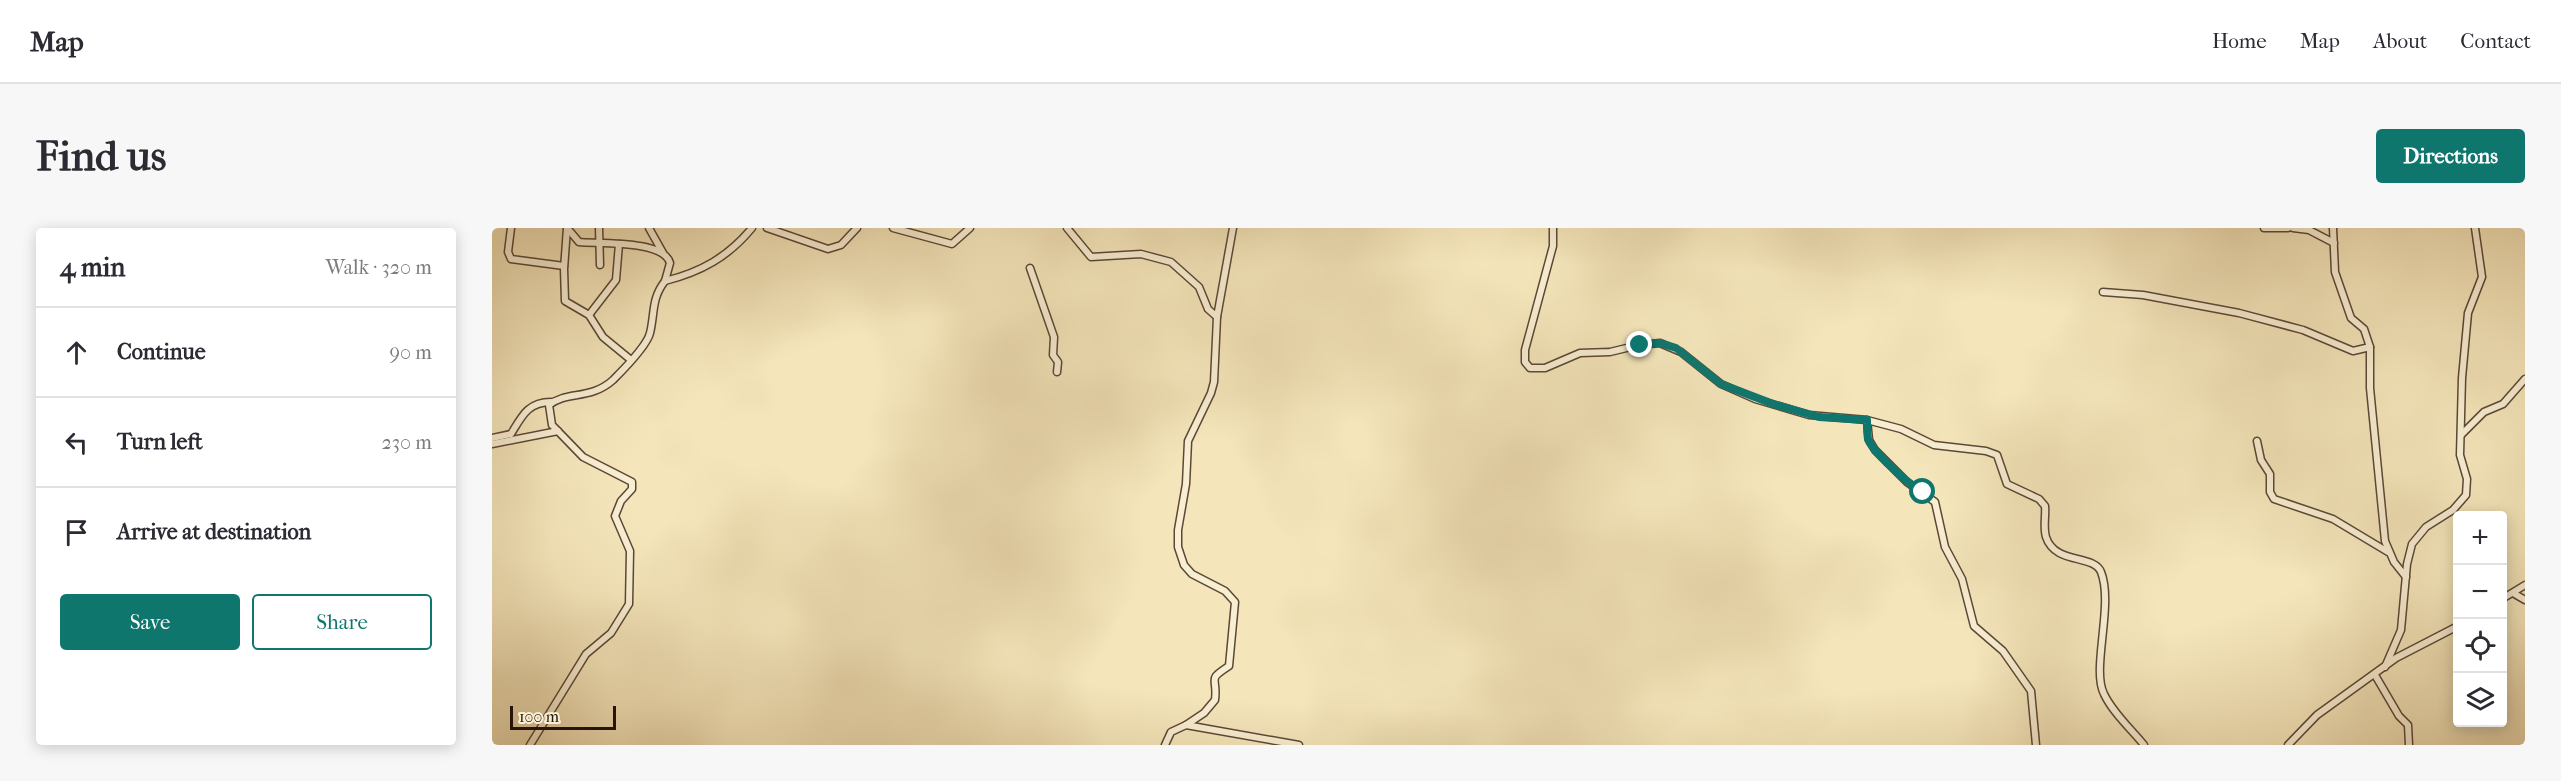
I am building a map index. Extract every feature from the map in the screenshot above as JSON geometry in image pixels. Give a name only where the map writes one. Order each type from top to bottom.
[{"type":"street","points":[[510,228],[508,252],[511,259],[521,263],[564,266]]},
{"type":"street","points":[[567,228],[579,242]]},
{"type":"street","points":[[567,228],[564,266],[565,301],[589,315],[603,337],[631,360]]},
{"type":"street","points":[[599,228],[600,265]]},
{"type":"street","points":[[492,438],[511,434],[522,415],[532,406],[598,390],[611,382],[649,337],[654,297],[665,281],[670,263],[649,228]]},
{"type":"street","points":[[665,281],[703,269],[725,255],[752,228]]},
{"type":"street","points":[[767,228],[828,249],[841,245],[857,228]]},
{"type":"street","points":[[893,228],[952,244],[970,228]]},
{"type":"street","points":[[1067,228],[1091,257],[1141,254],[1171,262],[1198,287],[1208,309],[1216,317]]},
{"type":"street","points":[[1165,745],[1172,732],[1204,712],[1215,700],[1214,678],[1216,674],[1229,666],[1231,631],[1236,616],[1236,606],[1231,596],[1192,574],[1184,565],[1178,546],[1178,530],[1186,484],[1188,441],[1214,382],[1216,317],[1233,228]]},
{"type":"street","points":[[1553,228],[1553,246],[1525,350],[1525,362],[1530,368],[1545,368],[1580,353],[1610,352],[1660,343],[1682,352],[1721,384],[1755,399],[1819,417],[1867,420],[1901,429],[1934,445],[1986,451],[1997,455],[2007,484],[2039,499],[2045,506],[2045,532],[2048,543],[2063,555],[2099,566],[2105,590],[2101,686],[2114,708],[2144,745]]},
{"type":"street","points":[[2264,228],[2288,228]]},
{"type":"street","points":[[2293,228],[2309,230],[2334,243]]},
{"type":"street","points":[[2333,228],[2333,265],[2341,291],[2351,318],[2364,329],[2370,347],[2370,388],[2382,523],[2388,552]]},
{"type":"street","points":[[2385,666],[2401,630],[2409,553],[2417,535],[2453,510],[2466,495],[2467,479],[2460,455],[2465,332],[2472,297],[2482,278],[2475,228]]},
{"type":"street","points":[[566,242],[639,246],[664,254]]},
{"type":"street","points":[[589,315],[616,280],[619,244]]},
{"type":"street","points":[[1030,268],[1054,337],[1053,355],[1058,362],[1058,372]]},
{"type":"street","points":[[2103,292],[2143,295],[2239,313],[2303,330],[2353,351],[2370,347]]},
{"type":"street","points":[[2460,435],[2484,412],[2503,404],[2525,379]]},
{"type":"street","points":[[530,745],[586,654],[618,624],[630,595],[630,551],[615,516],[621,501],[632,489],[632,482],[583,457],[558,431],[549,414],[549,405],[552,402]]},
{"type":"street","points":[[1867,420],[1869,440],[1875,450],[1906,482],[1935,502],[1945,548],[1962,579],[1974,626],[2008,658],[2031,691],[2036,745]]},
{"type":"street","points":[[492,444],[558,431]]},
{"type":"street","points":[[2257,441],[2261,460],[2270,474],[2270,492],[2274,499],[2333,519],[2388,552],[2406,577]]},
{"type":"street","points":[[2507,596],[2525,585]]},
{"type":"street","points":[[2513,593],[2525,600]]},
{"type":"street","points":[[2288,745],[2317,715],[2385,666],[2453,628]]},
{"type":"street","points":[[2375,675],[2399,716],[2408,724],[2409,745]]},
{"type":"street","points":[[1186,725],[1299,745]]},
{"type":"route","points":[[1640,345],[1660,343],[1676,348],[1721,384],[1755,399],[1819,417],[1867,420],[1869,440],[1875,450],[1906,482],[1923,492]]}]
